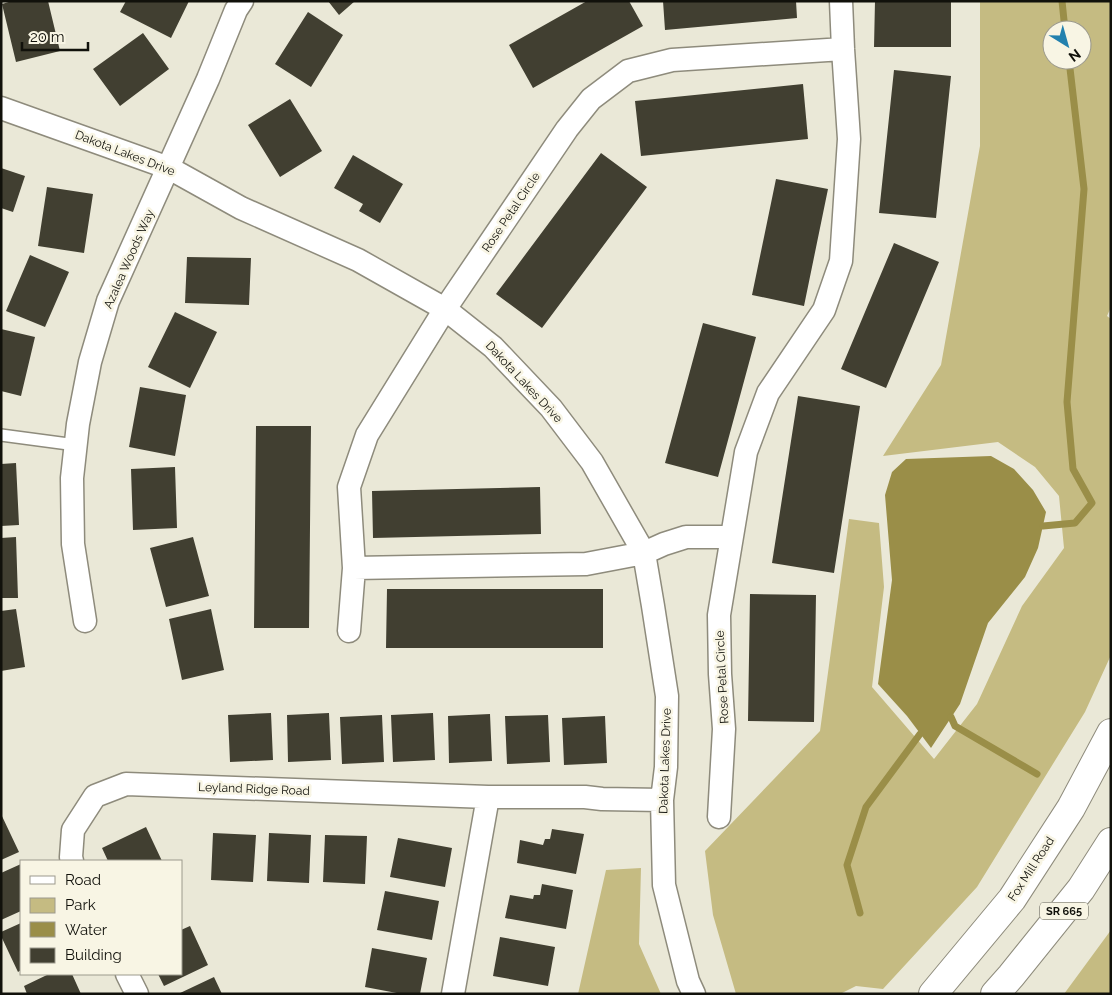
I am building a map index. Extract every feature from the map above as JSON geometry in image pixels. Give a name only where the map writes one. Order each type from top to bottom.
[{"type":"main road","name":"Fox Mill Road","points":[[933,994],[1012,899],[1071,808],[1111,733]]},
{"type":"main road","name":"SR 665","points":[[995,994],[1081,890],[1111,842]]},
{"type":"street","name":"Azalea Woods Way","points":[[85,621],[73,544],[72,478],[78,424],[90,362],[108,301],[169,168],[236,10],[242,1]]},
{"type":"street","name":"Rose Petal Circle","points":[[719,817],[724,729],[720,674],[719,615],[746,452],[768,392],[824,310],[841,261],[848,139],[841,1]]},
{"type":"street","name":"Rose Petal Circle","points":[[349,631],[354,568],[349,487],[367,435],[444,309],[567,129],[591,99],[628,72],[672,60],[843,49]]},
{"type":"street","name":"Dakota Lakes Drive","points":[[1,108],[169,168],[241,208],[358,260],[444,309],[493,347],[551,408],[592,462],[644,553],[667,696],[666,767],[662,800],[664,885],[688,980],[694,994]]},
{"type":"street","points":[[354,568],[586,564],[644,553],[686,537],[731,538]]},
{"type":"street","name":"Leyland Ridge Road","points":[[72,860],[70,857],[73,830],[95,796],[126,784],[488,797],[585,797],[662,800]]},
{"type":"street","points":[[453,994],[488,797]]},
{"type":"street","points":[[127,975],[136,994]]},
{"type":"lane","points":[[1,435],[76,445]]},
{"type":"green space","points":[[980,1],[1111,1],[1111,307],[1107,316],[1111,319],[1111,655],[1085,712],[977,887],[883,989],[856,986],[840,994],[736,994],[713,915],[705,851],[820,731],[849,519],[879,523],[884,587],[872,687],[934,759],[977,704],[1022,606],[1064,548],[1059,496],[1035,467],[998,442],[883,456],[941,365],[980,146]]},
{"type":"green space","points":[[641,868],[639,944],[661,994],[578,994],[606,870]]},
{"type":"green space","points":[[1111,930],[1111,994],[1064,994]]},
{"type":"water","points":[[991,456],[1014,469],[1033,490],[1046,512],[1038,548],[1025,577],[988,623],[960,704],[931,748],[907,716],[878,684],[892,580],[885,495],[892,472],[906,459]]},
{"type":"building","points":[[12,1],[48,1],[60,51],[16,62],[2,4]]},
{"type":"building","points":[[126,1],[189,1],[171,38],[120,12]]},
{"type":"building","points":[[328,1],[355,1],[339,15]]},
{"type":"building","points":[[587,1],[629,1],[643,26],[533,88],[509,45]]},
{"type":"building","points":[[663,1],[796,1],[797,18],[665,30]]},
{"type":"building","points":[[875,1],[951,1],[951,47],[874,47]]},
{"type":"building","points":[[308,12],[343,35],[311,87],[275,64]]},
{"type":"building","points":[[143,33],[169,69],[120,106],[93,69]]},
{"type":"building","points":[[894,70],[951,76],[936,218],[879,213]]},
{"type":"building","points":[[803,84],[808,139],[641,156],[635,101]]},
{"type":"building","points":[[290,99],[322,151],[280,177],[248,125]]},
{"type":"building","points":[[601,153],[647,187],[542,328],[496,294]]},
{"type":"building","points":[[353,155],[403,184],[380,223],[359,211],[363,204],[334,188]]},
{"type":"building","points":[[1,168],[25,176],[13,212],[1,208]]},
{"type":"building","points":[[776,179],[828,189],[804,306],[752,295]]},
{"type":"building","points":[[47,187],[93,194],[84,253],[38,246]]},
{"type":"building","points":[[894,243],[939,262],[886,388],[841,369]]},
{"type":"building","points":[[30,255],[69,272],[45,327],[6,311]]},
{"type":"building","points":[[187,257],[251,258],[249,305],[185,303]]},
{"type":"building","points":[[175,312],[217,332],[190,388],[148,367]]},
{"type":"building","points":[[703,323],[756,337],[718,477],[665,463]]},
{"type":"building","points":[[1,329],[35,337],[21,396],[1,391]]},
{"type":"building","points":[[140,387],[186,395],[175,456],[129,447]]},
{"type":"building","points":[[798,396],[860,406],[834,573],[772,563]]},
{"type":"building","points":[[256,426],[311,426],[309,628],[254,628]]},
{"type":"building","points":[[16,463],[19,525],[1,526],[1,464]]},
{"type":"building","points":[[175,467],[177,528],[133,530],[131,469]]},
{"type":"building","points":[[540,487],[541,534],[373,538],[372,491]]},
{"type":"building","points":[[16,537],[18,598],[1,598],[1,538]]},
{"type":"building","points":[[193,537],[209,596],[166,607],[150,548]]},
{"type":"building","points":[[387,589],[603,589],[603,648],[386,648]]},
{"type":"building","points":[[750,594],[816,595],[814,722],[748,721]]},
{"type":"building","points":[[16,609],[25,667],[1,671],[1,611]]},
{"type":"building","points":[[211,609],[224,670],[182,680],[169,619]]},
{"type":"building","points":[[271,713],[273,760],[230,762],[228,715]]},
{"type":"building","points":[[329,713],[331,760],[288,762],[287,715]]},
{"type":"building","points":[[433,713],[435,760],[393,762],[391,715]]},
{"type":"building","points":[[490,714],[492,761],[449,763],[448,716]]},
{"type":"building","points":[[382,715],[384,762],[342,764],[340,717]]},
{"type":"building","points":[[548,715],[550,762],[507,764],[505,716]]},
{"type":"building","points":[[605,716],[607,763],[564,765],[562,718]]},
{"type":"building","points":[[1,814],[19,852],[1,860]]},
{"type":"building","points":[[146,827],[162,860],[108,860],[102,848]]},
{"type":"building","points":[[552,829],[584,834],[576,874],[517,863],[520,840],[543,845],[545,839],[550,839]]},
{"type":"building","points":[[213,833],[256,835],[253,882],[211,880]]},
{"type":"building","points":[[269,833],[311,835],[309,883],[267,881]]},
{"type":"building","points":[[325,835],[367,836],[365,884],[323,882]]},
{"type":"building","points":[[398,838],[452,848],[445,887],[390,877]]},
{"type":"building","points":[[20,864],[20,911],[1,920],[1,873]]},
{"type":"building","points":[[542,884],[573,890],[566,929],[505,918],[510,895],[533,899],[534,895],[540,895]]},
{"type":"building","points":[[385,891],[439,901],[432,940],[377,930]]},
{"type":"building","points":[[20,923],[20,971],[18,972],[1,936],[1,932]]},
{"type":"building","points":[[190,926],[208,965],[164,986],[158,975],[182,975],[182,930]]},
{"type":"building","points":[[500,937],[555,947],[548,986],[493,976]]},
{"type":"building","points":[[372,948],[427,958],[420,994],[402,994],[365,987]]},
{"type":"building","points":[[47,975],[72,975],[81,994],[27,994],[24,986]]},
{"type":"building","points":[[214,977],[222,994],[178,994]]},
{"type":"waterway","points":[[1062,1],[1064,20]]},
{"type":"waterway","points":[[1043,526],[1075,523],[1092,503],[1073,469],[1067,402],[1084,189],[1070,70]]},
{"type":"waterway","points":[[951,717],[955,726],[1037,774]]},
{"type":"waterway","points":[[860,913],[847,865],[866,807],[920,734]]}]
